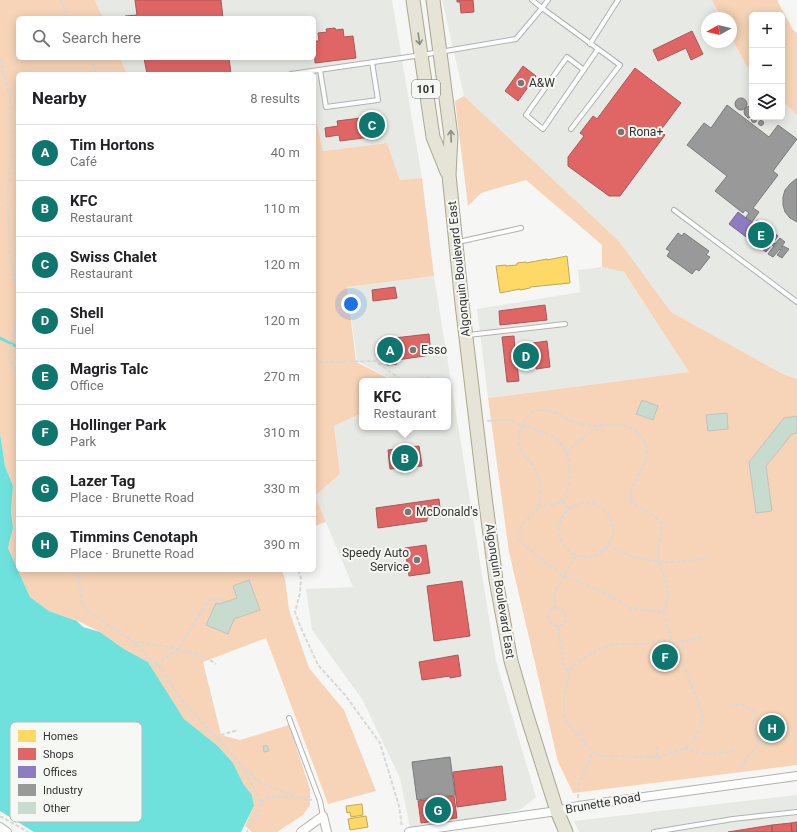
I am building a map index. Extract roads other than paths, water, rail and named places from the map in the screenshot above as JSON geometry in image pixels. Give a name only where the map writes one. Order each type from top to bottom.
[{"type":"main road","name":"Algonquin Boulevard East","points":[[413,0],[434,137],[448,175]]},
{"type":"main road","name":"Algonquin Boulevard East","points":[[433,0],[451,136],[448,175],[465,335],[496,580],[511,661],[527,716],[566,832]]},
{"type":"street","name":"Brunette Road","points":[[409,832],[441,830],[558,811],[578,806],[797,776]]},
{"type":"street","points":[[301,832],[323,816],[327,832]]},
{"type":"street","points":[[0,827],[7,832]]},
{"type":"lane","points":[[532,0],[620,65],[571,129]]},
{"type":"lane","points":[[306,72],[422,55],[516,39],[548,0]]},
{"type":"lane","points":[[590,44],[618,0]]},
{"type":"lane","points":[[584,70],[567,56],[526,115],[543,129],[584,70],[598,49]]},
{"type":"lane","points":[[320,70],[326,107],[378,100],[372,62]]},
{"type":"lane","points":[[674,210],[795,300],[797,294]]},
{"type":"lane","points":[[456,243],[521,228]]},
{"type":"lane","points":[[465,335],[565,324]]},
{"type":"lane","points":[[289,718],[320,801],[323,816]]},
{"type":"lane","points":[[654,832],[733,819],[797,812]]},
{"type":"water","points":[[0,433],[5,466],[13,486],[11,511],[13,528],[8,548],[16,566],[16,572],[19,572],[30,597],[49,611],[77,621],[83,627],[100,632],[124,649],[148,662],[184,719],[218,746],[233,763],[244,785],[252,795],[254,806],[241,832],[34,832],[18,822],[142,822],[142,722],[10,722],[10,817],[0,811]]},
{"type":"waterway","points":[[0,338],[16,346]]},
{"type":"place","name":"A&W","points":[[521,83]]},
{"type":"place","name":"Swiss Chalet","points":[[372,125]]},
{"type":"place","name":"Rona+","points":[[621,132]]},
{"type":"place","name":"Magris Talc","points":[[761,235]]},
{"type":"place","name":"Tim Hortons","points":[[390,350]]},
{"type":"place","name":"Esso","points":[[413,350]]},
{"type":"place","name":"Shell","points":[[526,356]]},
{"type":"place","name":"KFC","points":[[405,458]]},
{"type":"place","name":"McDonald's","points":[[408,512]]},
{"type":"place","name":"Speedy Auto Service","points":[[417,560]]},
{"type":"place","name":"Hollinger Park","points":[[665,657]]},
{"type":"place","name":"Timmins Cenotaph","points":[[772,728]]},
{"type":"place","name":"Lazer Tag","points":[[438,810]]}]
